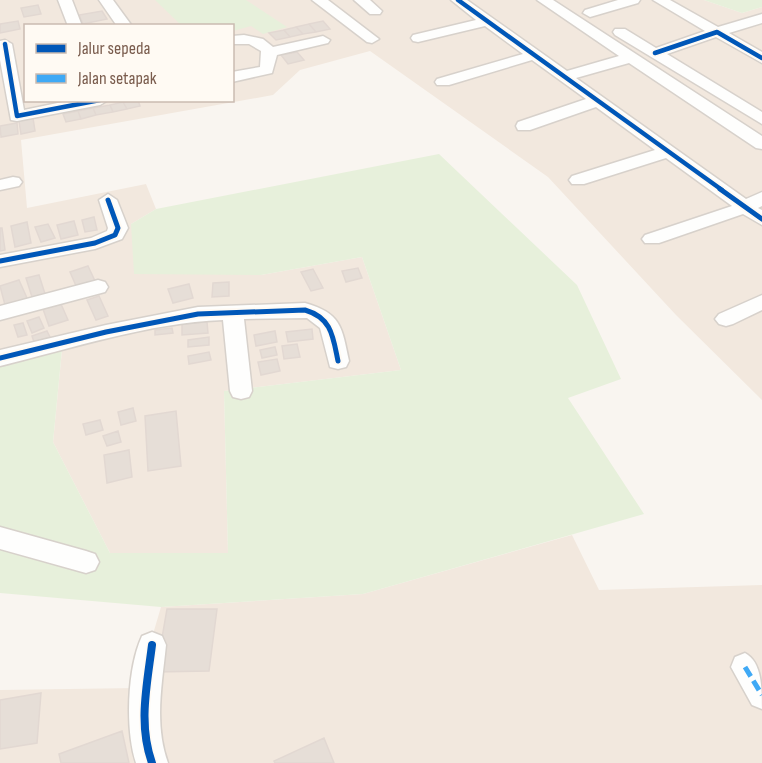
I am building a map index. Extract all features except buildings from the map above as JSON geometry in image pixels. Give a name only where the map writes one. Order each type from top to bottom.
[{"type":"street","points":[[65,0],[74,24]]},
{"type":"street","points":[[106,0],[124,24]]},
{"type":"street","points":[[320,0],[372,39]]},
{"type":"street","points":[[362,0],[375,11]]},
{"type":"street","points":[[458,0],[668,152],[754,203],[762,219]]},
{"type":"street","points":[[544,0],[762,144]]},
{"type":"street","points":[[570,0],[759,114]]},
{"type":"street","points":[[590,13],[633,0]]},
{"type":"street","points":[[660,0],[762,58]]},
{"type":"street","points":[[655,53],[762,18]]},
{"type":"street","points":[[418,38],[490,21]]},
{"type":"street","points":[[234,40],[251,39],[261,42],[270,52]]},
{"type":"street","points":[[270,52],[323,40]]},
{"type":"street","points":[[5,44],[17,116],[90,102]]},
{"type":"street","points":[[234,77],[267,70],[270,52]]},
{"type":"street","points":[[443,82],[534,55]]},
{"type":"street","points":[[566,76],[632,57]]},
{"type":"street","points":[[524,126],[597,101]]},
{"type":"street","points":[[578,180],[668,152]]},
{"type":"street","points":[[0,261],[94,243],[115,236],[118,228],[108,200]]},
{"type":"street","points":[[652,239],[754,203]]},
{"type":"street","points":[[0,313],[98,286]]},
{"type":"street","points":[[726,319],[762,302]]},
{"type":"street","points":[[0,358],[139,325],[198,314],[305,310],[321,313],[328,322],[338,362]]},
{"type":"street","points":[[233,312],[242,391]]},
{"type":"street","points":[[0,537],[86,562]]},
{"type":"street","points":[[152,645],[144,723],[146,749],[152,763]]},
{"type":"street","points":[[745,667],[762,695]]},
{"type":"shaded area","points":[[0,0],[704,0],[742,13],[762,7],[762,400],[676,315],[548,177],[370,51],[300,70],[273,95],[234,102],[234,24],[24,24],[24,102],[234,102],[21,140],[27,208],[146,184],[156,209],[131,224],[261,275],[362,257],[401,370],[224,391],[228,553],[110,553],[53,442],[62,350],[0,359]]},
{"type":"shaded area","points":[[572,535],[599,590],[762,585],[762,763],[0,763],[0,690],[137,688],[161,607],[363,594]]},
{"type":"green space","points":[[155,0],[246,0],[287,27],[263,34],[251,26],[234,31],[234,24],[180,24]]},
{"type":"green space","points":[[704,0],[762,0],[762,7],[742,13]]},
{"type":"green space","points":[[439,154],[577,285],[621,379],[568,398],[644,514],[363,594],[161,607],[0,593],[0,359],[62,349],[53,442],[110,553],[228,553],[224,391],[401,370],[362,257],[261,275],[134,274],[131,224],[156,209]]},
{"type":"marked path","points":[[745,667],[762,695]]},
{"type":"cycle path","points":[[458,0],[762,219]]},
{"type":"cycle path","points":[[655,53],[717,32],[762,58]]},
{"type":"cycle path","points":[[5,44],[17,116],[90,102]]},
{"type":"cycle path","points":[[0,261],[95,243],[115,235],[118,228],[108,200]]},
{"type":"cycle path","points":[[0,358],[106,332],[198,314],[305,310],[315,313],[327,322],[333,335],[338,361]]},
{"type":"cycle path","points":[[152,645],[144,705],[145,735],[152,763]]}]
